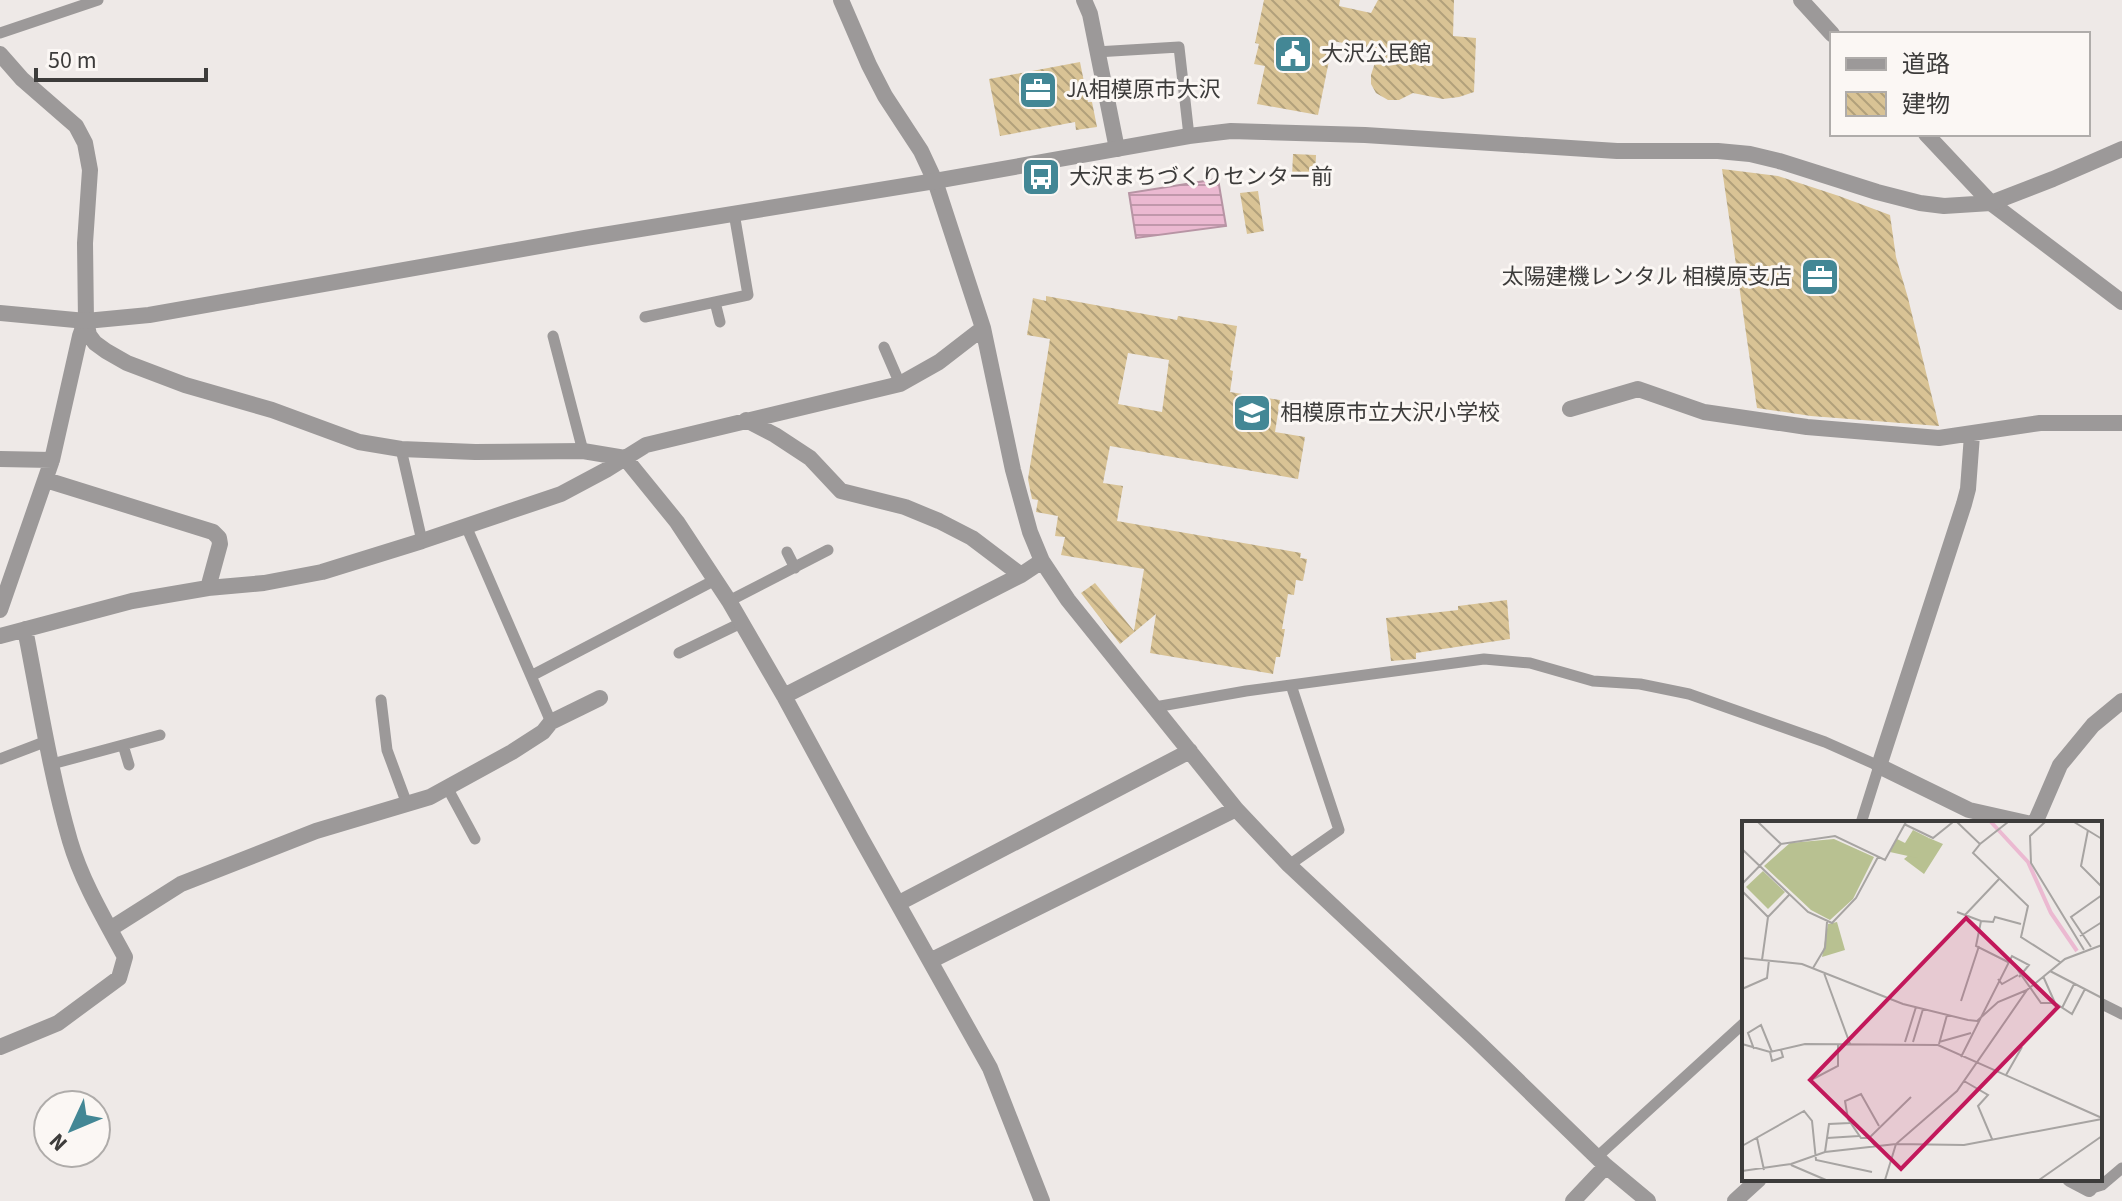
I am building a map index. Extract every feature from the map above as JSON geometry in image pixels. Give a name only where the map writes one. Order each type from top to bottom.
[{"type":"street","points":[[841,0],[874,76],[921,151],[935,181],[983,328],[1016,483],[1042,561],[1092,631],[1236,809],[1289,865],[1648,1201]]},
{"type":"street","points":[[1084,0],[1090,14],[1117,149]]},
{"type":"street","points":[[1801,0],[1830,32]]},
{"type":"street","points":[[0,54],[22,79],[76,126],[85,143],[90,170],[85,243],[86,321],[89,335],[95,343],[127,363],[185,385],[272,410],[359,442],[401,449],[583,451],[625,458],[677,522],[729,601],[784,696],[990,1068],[1042,1201]]},
{"type":"street","points":[[0,313],[86,321],[149,315],[734,213],[1231,131],[1365,135],[1617,151],[1750,154],[1877,192],[1944,206],[1991,203],[2122,149]]},
{"type":"street","points":[[1928,136],[1991,203],[2122,302]]},
{"type":"street","points":[[0,610],[52,460],[86,321]]},
{"type":"street","points":[[0,636],[132,601],[322,572],[422,541],[561,494],[646,445],[900,384],[939,362],[983,328]]},
{"type":"street","points":[[1570,409],[1638,389],[1704,412],[1807,427],[1939,438],[2040,423],[2122,423]]},
{"type":"street","points":[[746,420],[810,458],[841,491],[905,507],[939,521],[972,538],[1021,575]]},
{"type":"street","points":[[1972,435],[1964,504],[1879,766],[1969,810],[2018,821]]},
{"type":"street","points":[[0,459],[52,460]]},
{"type":"street","points":[[46,480],[213,532],[220,544],[208,588]]},
{"type":"street","points":[[784,696],[1021,575],[1042,561]]},
{"type":"street","points":[[0,1047],[58,1023],[119,978],[125,957],[92,896],[70,843],[25,629]]},
{"type":"street","points":[[110,929],[181,884],[316,831],[448,789],[543,732],[551,722],[600,698]]},
{"type":"street","points":[[2036,821],[2060,765],[2093,725],[2122,701]]},
{"type":"street","points":[[899,903],[1190,751]]},
{"type":"street","points":[[930,961],[1236,809]]},
{"type":"street","points":[[1573,1201],[1602,1161]]},
{"type":"street","points":[[1735,1201],[1757,1181]]},
{"type":"street","points":[[2074,1181],[2089,1189]]},
{"type":"lane","points":[[0,33],[98,0]]},
{"type":"lane","points":[[1096,52],[1179,47],[1189,136]]},
{"type":"lane","points":[[645,317],[748,295],[734,213]]},
{"type":"lane","points":[[715,302],[720,322]]},
{"type":"lane","points":[[553,336],[583,451]]},
{"type":"lane","points":[[884,347],[900,384]]},
{"type":"lane","points":[[401,449],[422,541]]},
{"type":"lane","points":[[466,526],[551,722]]},
{"type":"lane","points":[[729,601],[828,550]]},
{"type":"lane","points":[[787,552],[795,568]]},
{"type":"lane","points":[[531,676],[715,580]]},
{"type":"lane","points":[[679,653],[741,623]]},
{"type":"lane","points":[[1155,707],[1246,691],[1484,659],[1530,663],[1593,681],[1640,684],[1689,694],[1825,742],[1879,766],[1862,821]]},
{"type":"lane","points":[[1289,865],[1339,830],[1291,685]]},
{"type":"lane","points":[[381,700],[387,750],[407,804]]},
{"type":"lane","points":[[52,764],[160,735]]},
{"type":"lane","points":[[0,759],[47,741]]},
{"type":"lane","points":[[123,745],[129,765]]},
{"type":"lane","points":[[448,789],[475,839]]},
{"type":"lane","points":[[2102,1004],[2122,1014]]},
{"type":"lane","points":[[1602,1161],[1742,1025]]},
{"type":"lane","points":[[2089,1189],[2102,1185],[2122,1168]]},
{"type":"shaded area","points":[[1218,179],[1226,226],[1136,238],[1129,193]]},
{"type":"building","points":[[1264,0],[1340,0],[1339,6],[1371,13],[1378,0],[1454,0],[1453,36],[1476,38],[1474,92],[1443,99],[1413,93],[1399,100],[1388,100],[1376,93],[1371,84],[1379,50],[1333,41],[1318,115],[1257,104],[1265,66],[1254,64],[1259,44],[1255,43]]},
{"type":"building","name":"JA相模原市大沢","points":[[1080,62],[1097,127],[1076,130],[1075,122],[1000,136],[989,79]]},
{"type":"building","points":[[1293,154],[1316,155],[1315,178],[1292,177]]},
{"type":"building","name":"太陽建機レンタル 相模原支店","points":[[1722,169],[1778,176],[1890,215],[1896,257],[1939,426],[1811,416],[1757,408]]},
{"type":"building","points":[[1258,191],[1264,231],[1247,234],[1240,193]]},
{"type":"building","points":[[1046,296],[1177,320],[1178,316],[1237,326],[1230,392],[1280,400],[1275,432],[1305,437],[1298,479],[1110,446],[1103,483],[1123,486],[1117,521],[1301,553],[1300,558],[1307,559],[1303,581],[1296,580],[1294,595],[1288,594],[1280,657],[1276,657],[1273,674],[1150,653],[1156,614],[1120,644],[1081,593],[1095,583],[1134,631],[1144,569],[1061,555],[1065,537],[1055,536],[1058,516],[1036,512],[1038,500],[1032,499],[1028,479],[1050,339],[1027,335],[1033,298],[1046,301]],"holes":[[[1128,353],[1169,360],[1162,412],[1118,404]]]},
{"type":"building","points":[[1507,600],[1510,639],[1416,653],[1416,659],[1391,661],[1386,618],[1458,610],[1458,606]]},
{"type":"place","name":"大沢公民館","points":[[1293,54]]},
{"type":"place","name":"JA相模原市大沢","points":[[1038,90]]},
{"type":"place","name":"大沢まちづくりセンター前","points":[[1041,177]]},
{"type":"place","name":"太陽建機レンタル 相模原支店","points":[[1820,277]]},
{"type":"place","name":"相模原市立大沢小学校","points":[[1252,413]]}]
